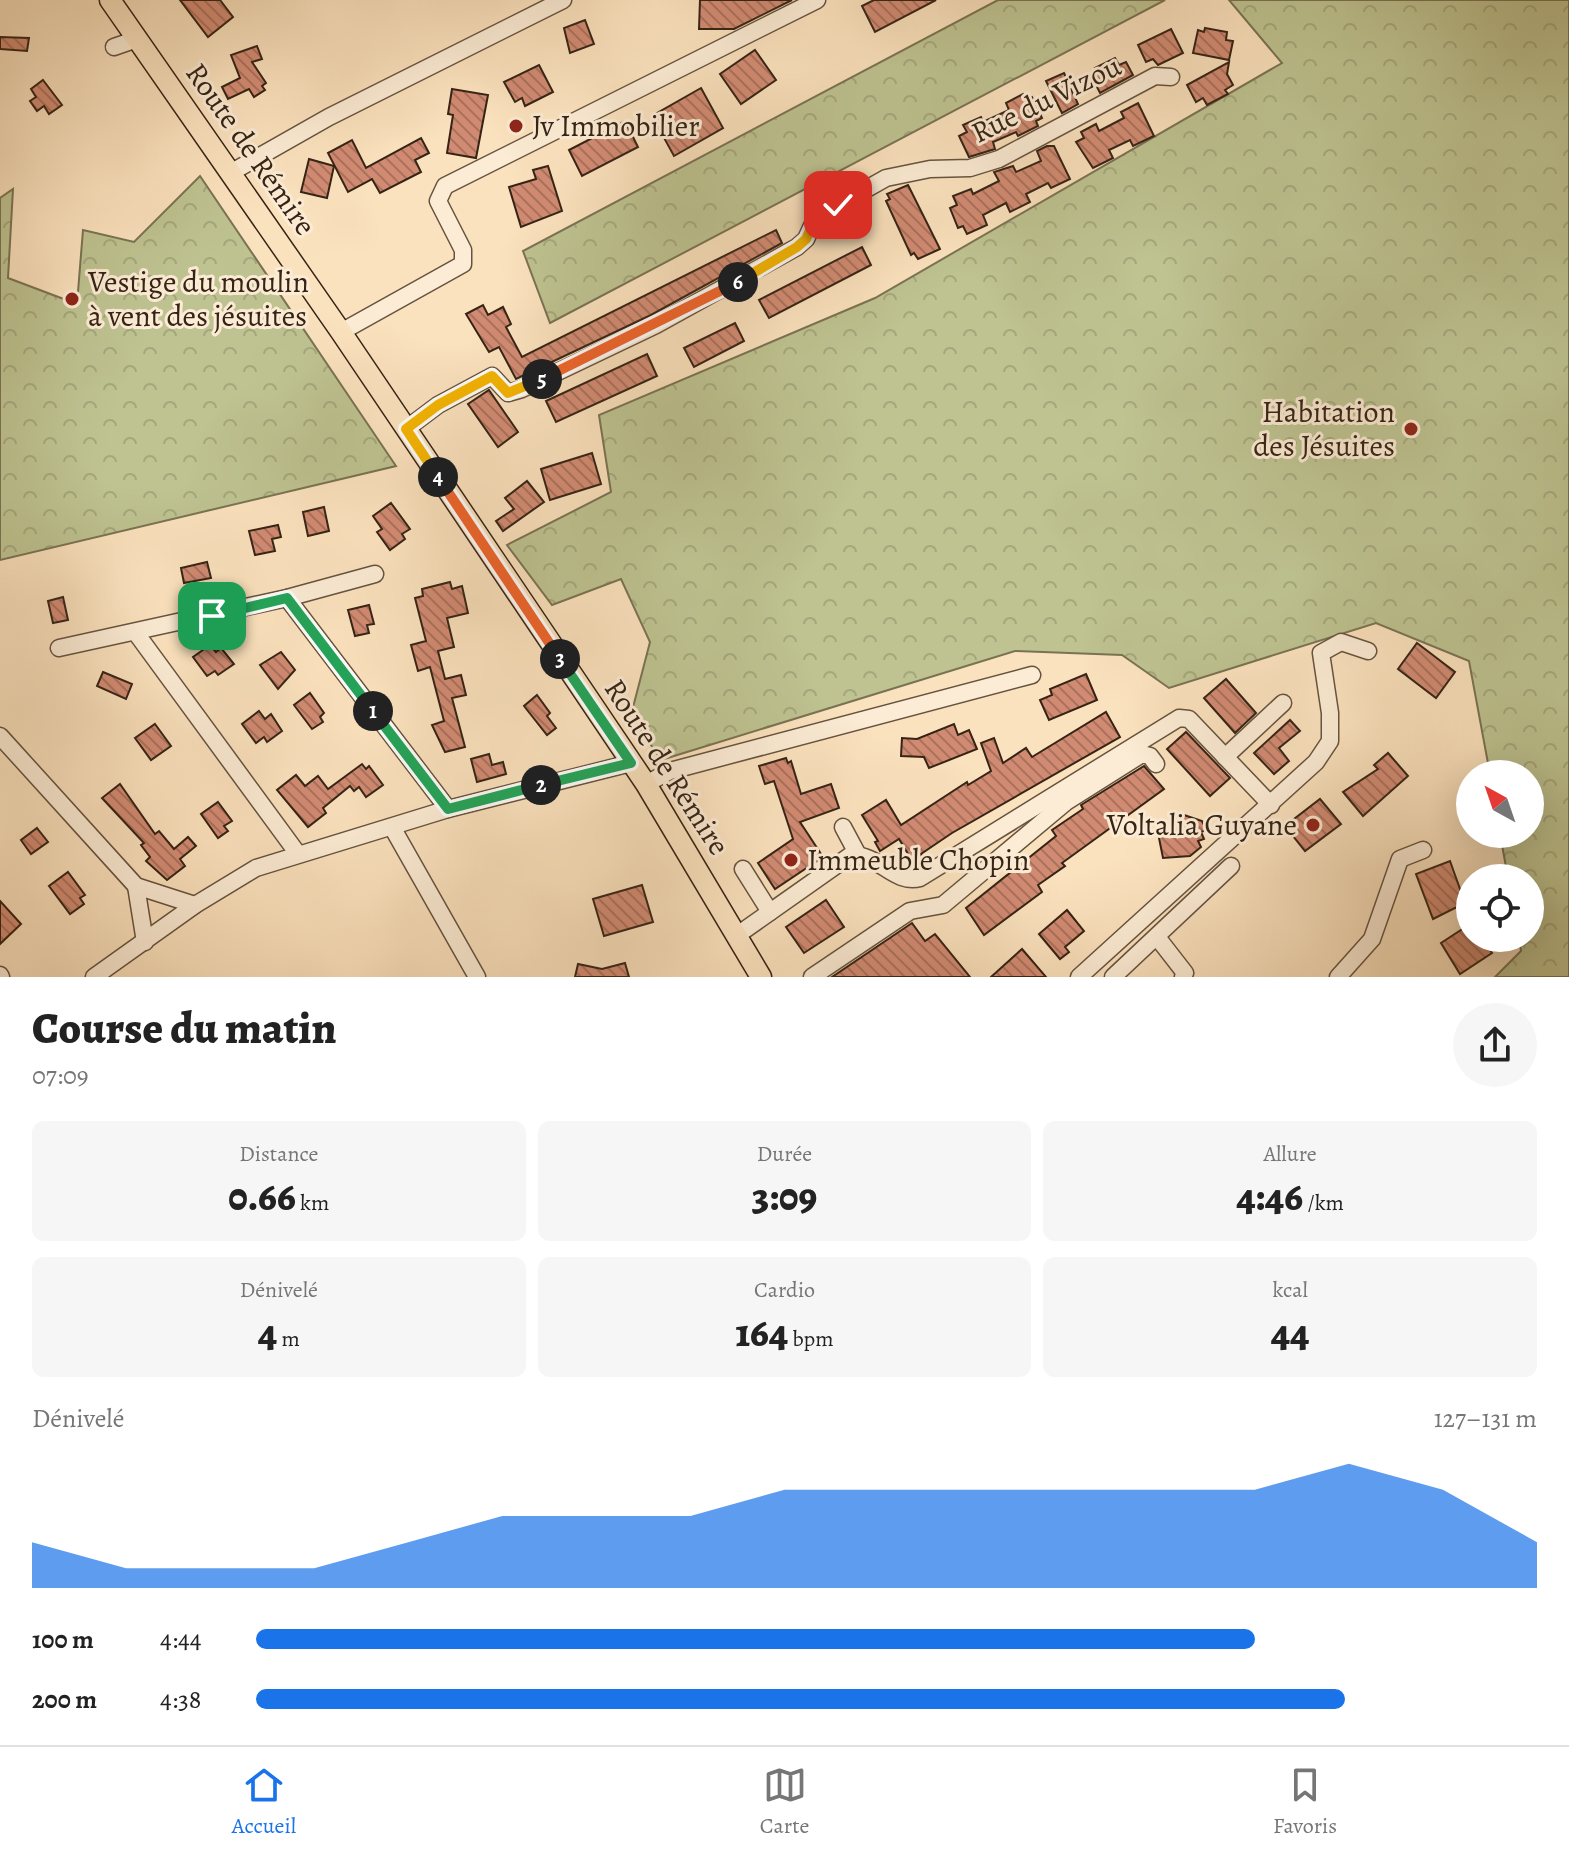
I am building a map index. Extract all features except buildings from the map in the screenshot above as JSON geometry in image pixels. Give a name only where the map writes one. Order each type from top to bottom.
[{"type":"main road","name":"Route de Rémire","points":[[111,1],[232,172],[646,784],[761,977]]},
{"type":"street","points":[[232,172],[329,117],[563,0]]},
{"type":"street","points":[[341,332],[463,264],[463,250],[438,201],[445,186],[817,0]]},
{"type":"street","points":[[114,47],[137,39]]},
{"type":"street","name":"Rue du Vizou","points":[[406,429],[438,405],[492,376],[508,393],[522,389],[656,325],[797,247],[806,239],[812,226],[838,205],[886,178],[930,169],[970,168],[999,159],[1155,76],[1171,77]]},
{"type":"street","points":[[59,648],[287,598],[375,574]]},
{"type":"street","points":[[287,598],[448,809]]},
{"type":"street","points":[[136,633],[298,854]]},
{"type":"street","points":[[1079,977],[1316,762],[1330,741],[1330,713],[1321,653],[1341,642],[1368,651]]},
{"type":"street","points":[[646,784],[670,771],[1032,675]]},
{"type":"street","points":[[1225,757],[1283,703]]},
{"type":"street","points":[[736,936],[851,855],[881,863],[903,879],[920,878],[1179,718],[1189,719],[1271,805]]},
{"type":"street","points":[[0,736],[136,886],[195,905]]},
{"type":"street","points":[[812,977],[910,911],[943,905],[1066,802],[1142,754],[1150,756],[1156,764]]},
{"type":"street","points":[[94,977],[195,905],[256,868],[448,809],[631,763]]},
{"type":"street","points":[[392,827],[477,977]]},
{"type":"street","points":[[843,827],[858,855]]},
{"type":"street","points":[[1342,974],[1372,939],[1400,859],[1423,850]]},
{"type":"street","points":[[1097,960],[1114,977],[1231,866]]},
{"type":"street","points":[[743,869],[770,912]]},
{"type":"street","points":[[136,886],[145,942]]},
{"type":"street","points":[[1157,937],[1182,967],[1183,977]]},
{"type":"green space","points":[[998,0],[1165,0],[550,323],[523,251]]},
{"type":"green space","points":[[1229,0],[1569,0],[1569,977],[1495,977],[1520,952],[1544,952],[1544,864],[1505,864],[1503,848],[1544,848],[1544,760],[1487,760],[1469,661],[1376,623],[1169,688],[1122,655],[1015,651],[661,760],[631,715],[650,642],[621,579],[552,605],[507,545],[611,492],[599,415],[875,298],[1282,63]]},
{"type":"green space","points":[[200,176],[396,466],[0,560],[0,198],[13,189],[8,278],[77,304],[83,230],[134,242]]},
{"type":"place","name":"Jv Immobilier","points":[[516,126]]},
{"type":"place","name":"Vestige du moulin à vent des jésuites","points":[[72,299]]},
{"type":"place","name":"Habitation des Jésuites","points":[[1411,429]]},
{"type":"place","name":"Voltalia Guyane","points":[[1313,825]]},
{"type":"place","name":"Immeuble Chopin","points":[[791,860]]},
{"type":"route","points":[[212,616],[287,598],[448,809],[631,763],[406,429],[438,405],[492,376],[508,393],[522,389],[656,325],[797,247],[806,239],[812,226],[838,205]]}]
